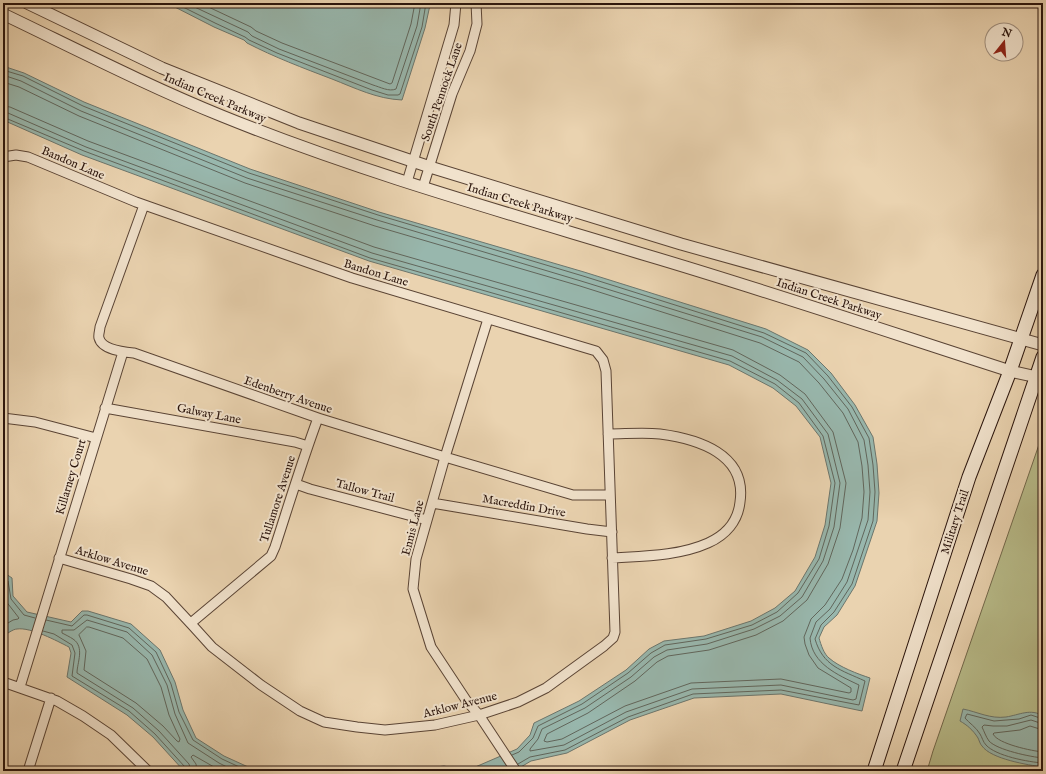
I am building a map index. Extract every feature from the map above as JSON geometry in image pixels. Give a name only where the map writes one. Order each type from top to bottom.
[{"type":"main road","name":"Military Trail","points":[[874,771],[969,477],[1010,371],[1043,275]]},
{"type":"main road","points":[[903,771],[1040,378],[1043,357]]},
{"type":"street","name":"Indian Creek Parkway","points":[[27,3],[162,68],[230,96],[299,123],[414,162],[681,244],[1043,345]]},
{"type":"street","name":"South Pennock Lane","points":[[407,182],[454,25],[456,3]]},
{"type":"street","name":"South Pennock Lane","points":[[423,187],[452,94],[470,51],[477,24],[476,3]]},
{"type":"street","name":"Indian Creek Parkway","points":[[3,14],[157,88],[221,116],[290,142],[407,182],[674,263],[1010,371],[1040,378]]},
{"type":"street","name":"Bandon Lane","points":[[3,157],[16,154],[28,157],[144,205],[352,278],[596,351],[603,360],[606,371],[610,495]]},
{"type":"street","name":"Edenberry Avenue","points":[[144,205],[100,328],[99,338],[104,345],[123,352],[134,353],[318,418],[445,457],[574,495],[610,495]]},
{"type":"street","name":"Ennis Lane","points":[[488,319],[445,457],[416,559],[414,589],[431,647],[516,771]]},
{"type":"street","name":"Killarney Court","points":[[20,687],[123,352]]},
{"type":"street","name":"Galway Lane","points":[[105,408],[295,442],[308,446]]},
{"type":"street","points":[[3,418],[35,422],[96,438]]},
{"type":"street","name":"Tullamore Avenue","points":[[191,623],[271,556],[318,418]]},
{"type":"street","points":[[608,434],[658,434],[682,438],[707,446],[722,454],[731,465],[738,476],[741,493],[740,506],[734,522],[726,533],[710,542],[693,549],[669,554],[612,558]]},
{"type":"street","name":"Tallow Trail","points":[[296,484],[427,520]]},
{"type":"street","name":"Arklow Avenue","points":[[59,558],[151,586],[166,597],[212,647],[261,685],[300,711],[324,722],[385,730],[435,725],[479,715],[518,702],[546,688],[613,638],[615,632],[610,495]]},
{"type":"street","name":"Macreddin Drive","points":[[432,503],[612,532]]},
{"type":"street","points":[[3,682],[51,698],[83,716],[111,735],[148,771]]},
{"type":"street","points":[[28,771],[51,698]]},
{"type":"green space","points":[[1043,433],[1043,771],[927,771],[933,751]]},
{"type":"water","points":[[167,3],[429,3],[430,5],[425,28],[402,100],[384,98],[366,92],[289,62],[257,48],[244,40],[214,27]]},
{"type":"water","points":[[3,66],[24,73],[84,102],[250,169],[379,212],[584,272],[766,329],[808,350],[831,373],[855,405],[873,437],[879,493],[877,521],[855,586],[837,615],[824,627],[819,638],[829,658],[849,670],[870,678],[862,711],[781,694],[694,698],[630,720],[567,753],[531,761],[514,771],[466,771],[517,749],[530,735],[534,723],[579,701],[626,670],[649,649],[664,641],[704,636],[751,621],[775,608],[795,591],[815,557],[825,525],[831,483],[820,437],[796,406],[773,388],[729,365],[369,261],[82,155],[3,120]]},
{"type":"water","points":[[3,572],[12,578],[13,596],[27,612],[71,622],[82,611],[88,611],[131,624],[160,650],[175,682],[183,710],[196,738],[224,756],[257,771],[184,771],[153,737],[127,715],[67,677],[71,653],[69,647],[44,635],[23,629],[14,630],[3,636]]},
{"type":"water","points":[[963,709],[995,717],[1006,717],[1029,712],[1034,712],[1043,716],[1043,767],[1010,761],[987,751],[981,745],[972,730],[960,721]]},
{"type":"water","points":[[444,766],[465,771],[409,771],[413,770]]}]
